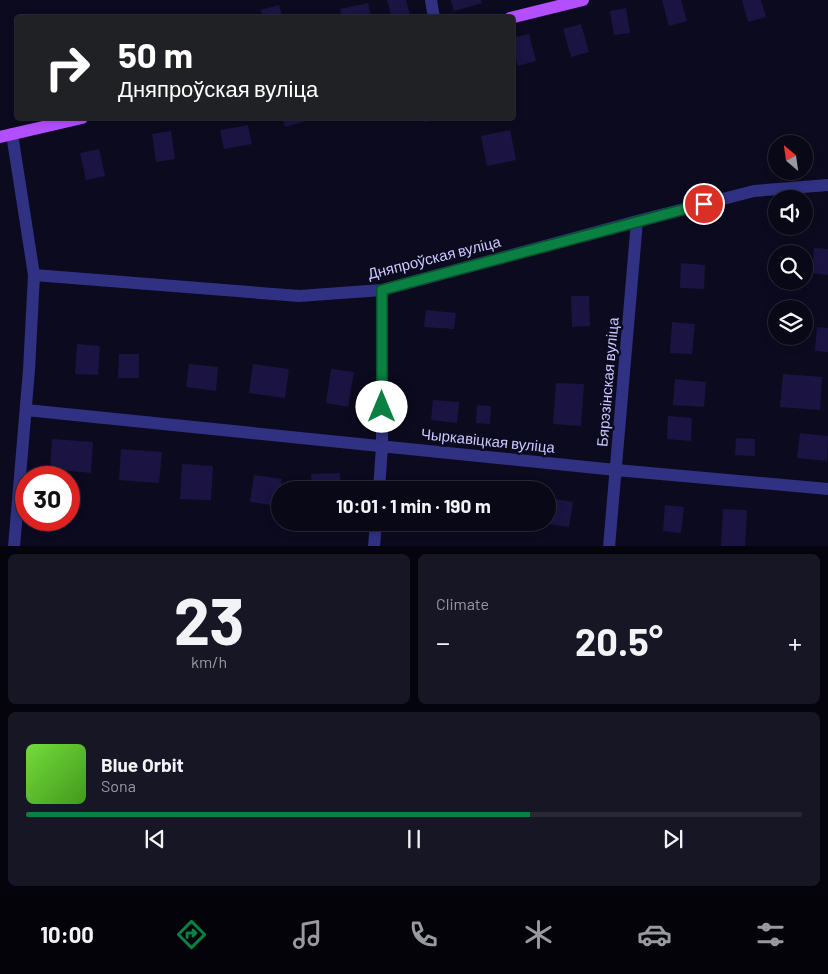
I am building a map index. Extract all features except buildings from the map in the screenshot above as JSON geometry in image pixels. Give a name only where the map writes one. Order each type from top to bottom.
[{"type":"main road","points":[[515,17],[583,0]]},
{"type":"main road","points":[[6,135],[73,120]]},
{"type":"street","points":[[431,0],[434,15]]},
{"type":"street","points":[[6,135],[34,275],[26,410],[14,546]]},
{"type":"street","name":"Дняпроўская вуліца","points":[[34,275],[299,296],[382,290],[754,191],[828,185]]},
{"type":"street","name":"Бярэзінская вуліца","points":[[609,546],[637,221]]},
{"type":"street","points":[[380,481],[382,446],[382,290]]},
{"type":"street","name":"Чыркавіцкая вуліца","points":[[26,410],[616,470],[828,489]]},
{"type":"street","points":[[374,546],[375,531]]},
{"type":"route","points":[[382,407],[382,290],[704,204]]}]
